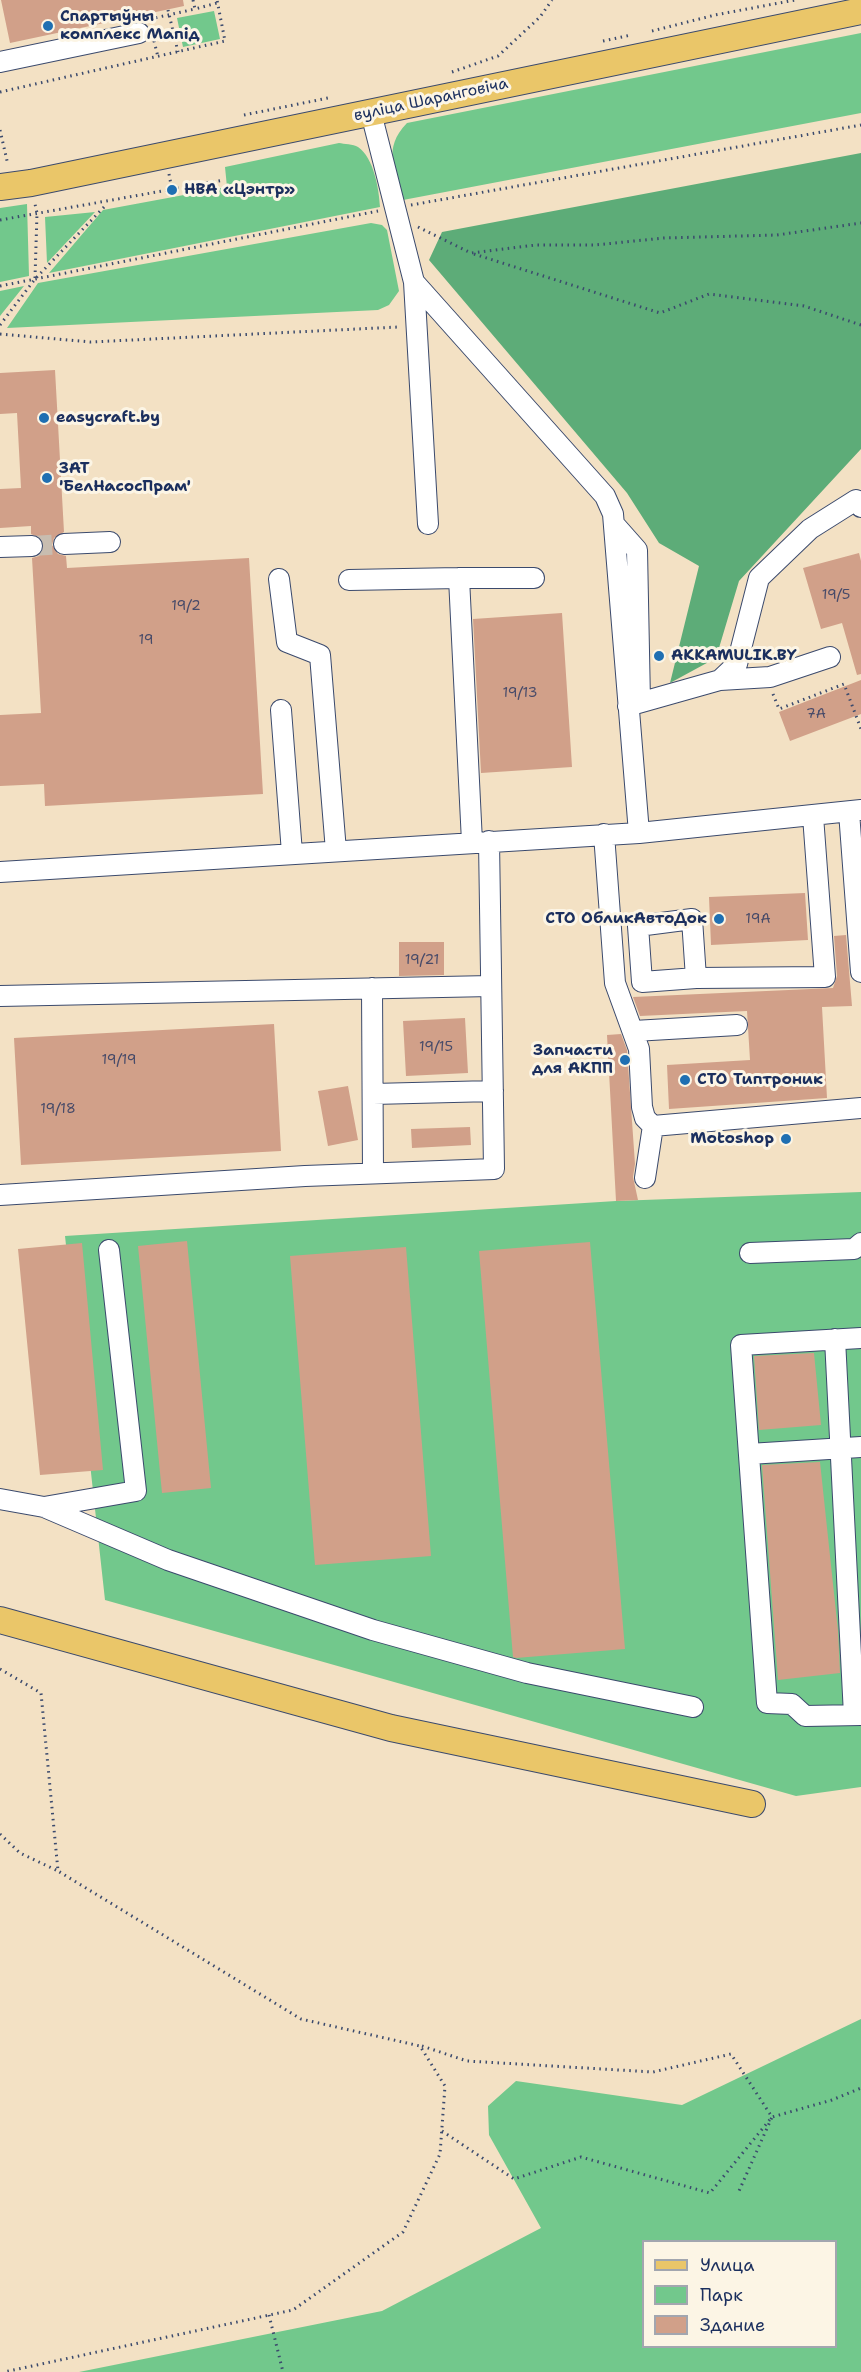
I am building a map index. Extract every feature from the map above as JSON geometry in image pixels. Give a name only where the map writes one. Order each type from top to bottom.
[{"type":"main road","name":"вуліца Шаранговіча","points":[[4,176],[31,183],[861,11]]},
{"type":"main road","points":[[0,1620],[391,1728],[752,1804]]},
{"type":"lane","points":[[0,62],[139,33]]},
{"type":"lane","points":[[371,113],[414,282],[428,524]]},
{"type":"lane","points":[[414,282],[605,496],[613,514],[634,704],[639,833]]},
{"type":"lane","points":[[720,680],[737,664],[759,578],[810,528],[856,500],[861,507]]},
{"type":"lane","points":[[64,544],[110,542]]},
{"type":"lane","points":[[0,547],[32,546]]},
{"type":"lane","points":[[0,1196],[305,1176],[494,1169],[491,986],[459,578]]},
{"type":"lane","points":[[349,580],[534,578]]},
{"type":"lane","points":[[279,579],[287,642],[320,655],[336,851]]},
{"type":"lane","points":[[634,704],[720,680],[766,677],[830,657]]},
{"type":"lane","points":[[281,710],[292,854]]},
{"type":"lane","points":[[0,872],[639,833],[855,811],[861,972]]},
{"type":"lane","points":[[696,978],[825,977],[813,816]]},
{"type":"lane","points":[[604,834],[615,983],[639,1049],[642,1107],[645,1118],[654,1126],[861,1108]]},
{"type":"lane","points":[[0,996],[491,986]]},
{"type":"lane","points":[[372,988],[373,1173]]},
{"type":"lane","points":[[634,1031],[737,1025]]},
{"type":"lane","points":[[373,1094],[493,1091]]},
{"type":"lane","points":[[645,1178],[654,1126]]},
{"type":"lane","points":[[750,1253],[854,1249],[861,1242]]},
{"type":"lane","points":[[44,1507],[136,1491],[109,1250]]},
{"type":"lane","points":[[836,1339],[852,1447],[858,1715],[805,1716],[792,1704],[768,1703],[741,1345],[836,1339],[861,1338]]},
{"type":"lane","points":[[749,1454],[852,1447]]},
{"type":"lane","points":[[0,1499],[44,1507],[168,1560],[373,1630],[527,1673],[693,1707]]},
{"type":"path","points":[[0,92],[225,41],[217,1],[195,9],[194,0]]},
{"type":"path","points":[[463,70],[498,56],[540,17],[552,0]]},
{"type":"path","points":[[650,32],[715,15],[795,0]]},
{"type":"path","points":[[168,10],[178,52]]},
{"type":"path","points":[[599,42],[639,34]]},
{"type":"path","points":[[444,74],[486,65]]},
{"type":"path","points":[[236,117],[338,97]]},
{"type":"path","points":[[0,286],[861,125]]},
{"type":"path","points":[[0,130],[4,176]]},
{"type":"path","points":[[0,220],[108,203],[224,180]]},
{"type":"path","points":[[0,324],[35,279],[108,203]]},
{"type":"path","points":[[396,212],[471,253],[660,313],[710,294],[804,306],[861,325]]},
{"type":"path","points":[[35,279],[37,213]]},
{"type":"path","points":[[471,253],[536,245],[595,245],[664,238],[777,235],[861,224]]},
{"type":"path","points":[[0,334],[90,342],[415,326]]},
{"type":"path","points":[[766,677],[779,709],[844,684],[861,729]]},
{"type":"path","points":[[0,1669],[41,1693],[58,1871]]},
{"type":"path","points":[[0,1834],[20,1853],[58,1871],[301,2019],[420,2046],[467,2061],[653,2072],[731,2054],[772,2116]]},
{"type":"path","points":[[4,2372],[292,2310],[403,2232],[440,2154],[445,2086],[420,2046]]},
{"type":"path","points":[[442,2132],[514,2179],[581,2157],[710,2193],[772,2116],[832,2100],[861,2088]]},
{"type":"path","points":[[739,2191],[772,2116]]},
{"type":"path","points":[[269,2316],[283,2372]]},
{"type":"green space","points":[[214,11],[220,39],[183,47],[177,18]]},
{"type":"green space","points":[[861,33],[861,113],[403,200],[394,169],[393,151],[399,133],[407,123]]},
{"type":"green space","points":[[339,143],[358,147],[368,158],[377,183],[380,207],[49,273],[103,210],[227,187],[225,167]]},
{"type":"green space","points":[[861,153],[861,449],[739,581],[716,658],[670,683],[699,566],[659,543],[627,493],[429,260],[442,232]]},
{"type":"green space","points":[[27,204],[29,276],[0,282],[0,208]]},
{"type":"green space","points":[[95,212],[47,263],[45,217]]},
{"type":"green space","points":[[371,223],[382,225],[387,230],[399,291],[389,305],[378,310],[7,328],[38,283]]},
{"type":"green space","points":[[24,286],[0,316],[0,291]]},
{"type":"green space","points":[[861,1192],[861,1787],[796,1796],[105,1600],[65,1236],[616,1201]]},
{"type":"green space","points":[[861,2019],[861,2372],[79,2372],[382,2311],[541,2228],[489,2135],[488,2106],[516,2081],[682,2105]]},
{"type":"building","name":"Спартыўны комплекс Мапід","points":[[1,0],[183,0],[184,6],[10,43]]},
{"type":"building","points":[[55,370],[64,532],[54,538],[52,545],[58,554],[66,556],[67,568],[249,558],[263,794],[45,806],[44,784],[0,786],[0,715],[41,713],[32,558],[39,556],[44,546],[42,539],[31,534],[31,526],[0,528],[0,489],[21,488],[17,413],[0,414],[0,373]]},
{"type":"building","points":[[859,553],[861,561],[861,674],[857,675],[842,623],[821,629],[803,568]]},
{"type":"building","points":[[562,613],[572,767],[481,773],[473,619]]},
{"type":"building","points":[[861,680],[861,714],[790,741],[779,712]]},
{"type":"building","points":[[805,893],[808,940],[711,945],[709,897]]},
{"type":"building","points":[[846,935],[852,1006],[822,1007],[827,1098],[669,1109],[667,1065],[750,1060],[747,1011],[640,1016],[633,997],[833,988],[837,976],[834,936]]},
{"type":"building","points":[[399,942],[444,942],[444,975],[399,976]]},
{"type":"building","points":[[465,1018],[468,1073],[406,1076],[403,1021]]},
{"type":"building","points":[[274,1024],[281,1151],[21,1165],[14,1038]]},
{"type":"building","points":[[621,1034],[627,1050],[635,1164],[633,1177],[638,1200],[616,1201],[607,1035]]},
{"type":"building","points":[[348,1086],[358,1140],[328,1146],[318,1091]]},
{"type":"building","points":[[470,1127],[471,1145],[412,1148],[411,1129]]},
{"type":"building","points":[[187,1241],[211,1488],[162,1493],[138,1246]]},
{"type":"building","points":[[590,1242],[625,1649],[516,1658],[513,1657],[479,1251]]},
{"type":"building","points":[[82,1243],[103,1470],[40,1475],[18,1249]]},
{"type":"building","points":[[406,1247],[431,1556],[315,1565],[290,1256]]},
{"type":"building","points":[[814,1353],[821,1425],[759,1430],[754,1356]]},
{"type":"building","points":[[820,1462],[838,1631],[840,1673],[778,1680],[762,1465]]},
{"type":"tunnel","points":[[32,546],[64,544]]},
{"type":"place","name":"Спартыўны комплекс Мапід","points":[[48,26]]},
{"type":"place","name":"НВА «Цэнтр»","points":[[172,190]]},
{"type":"place","name":"easycraft.by","points":[[44,418]]},
{"type":"place","name":"ЗАТ 'БелНасосПрам'","points":[[47,478]]},
{"type":"place","name":"AKKAMULIK.BY","points":[[659,656]]},
{"type":"place","name":"СТО ОбликАвтоДок","points":[[719,919]]},
{"type":"place","name":"Запчасти для АКПП","points":[[625,1060]]},
{"type":"place","name":"СТО Типтроник","points":[[685,1080]]},
{"type":"place","name":"Motoshop","points":[[786,1139]]}]
